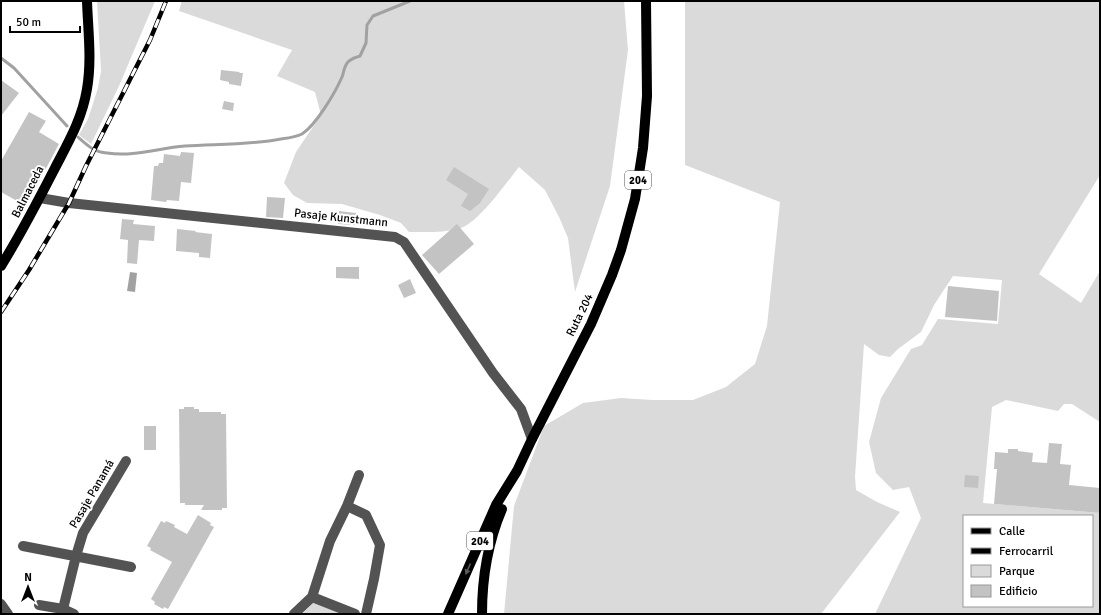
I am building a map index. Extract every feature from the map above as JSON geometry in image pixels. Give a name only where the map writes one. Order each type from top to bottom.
[{"type":"main road","name":"Balmaceda","points":[[1,266],[40,198],[82,114],[87,88],[89,63],[87,1]]},
{"type":"main road","name":"Ruta 204","points":[[448,614],[496,505],[517,472],[599,306],[612,275],[628,224],[640,174],[646,122],[646,1]]},
{"type":"main road","points":[[482,614],[482,597],[486,562],[497,519],[517,472]]},
{"type":"street","name":"Pasaje Kunstmann","points":[[40,198],[69,203],[395,237],[404,242],[493,373],[521,409],[532,439]]},
{"type":"street","name":"Pasaje Panamá","points":[[62,612],[83,533],[126,461]]},
{"type":"street","points":[[294,614],[312,597],[330,541],[347,506],[359,475]]},
{"type":"street","points":[[347,506],[366,515],[380,545],[366,614]]},
{"type":"street","points":[[23,546],[131,567]]},
{"type":"street","points":[[312,597],[355,614]]},
{"type":"street","points":[[1,604],[8,614]]},
{"type":"street","points":[[39,605],[74,614]]},
{"type":"green space","points":[[97,1],[155,1],[119,86],[91,144],[79,135],[88,119],[98,88],[101,71]]},
{"type":"green space","points":[[182,1],[624,1],[628,50],[610,186],[575,292],[568,238],[559,217],[545,190],[519,167],[492,201],[476,218],[461,228],[448,231],[409,232],[401,223],[380,215],[342,204],[307,203],[293,195],[284,183],[296,152],[321,115],[315,92],[277,76],[292,50],[179,11]]},
{"type":"green space","points":[[685,1],[1100,1],[1100,175],[1039,274],[1081,303],[1100,271],[1100,422],[1072,404],[1064,404],[1058,411],[1006,400],[992,407],[983,503],[1100,513],[1100,614],[875,614],[921,518],[909,487],[893,490],[876,473],[869,442],[881,398],[911,349],[922,345],[938,319],[998,324],[1002,280],[953,276],[934,305],[921,332],[898,349],[890,357],[879,355],[864,344],[855,477],[856,490],[877,502],[900,512],[821,614],[504,614],[514,506],[544,426],[583,403],[621,398],[693,400],[726,387],[755,364],[767,326],[780,202],[685,165]]},
{"type":"green space","points":[[313,603],[342,614],[302,614]]},
{"type":"shaded area","points":[[130,272],[137,273],[135,292],[127,291]]},
{"type":"building","points":[[221,70],[243,73],[241,86],[229,84],[229,82],[220,80]]},
{"type":"building","points":[[1,80],[19,93],[1,116]]},
{"type":"building","points":[[224,101],[234,103],[233,111],[222,109]]},
{"type":"building","points":[[29,112],[46,121],[39,132],[59,144],[26,206],[1,192],[1,161]]},
{"type":"building","points":[[181,152],[194,153],[191,183],[181,182],[179,201],[167,200],[166,202],[151,200],[154,166],[158,166],[159,163],[163,163],[164,154],[180,156]]},
{"type":"building","points":[[454,167],[489,189],[480,203],[470,211],[461,206],[468,194],[446,180]]},
{"type":"building","points":[[267,197],[285,198],[283,218],[266,217]]},
{"type":"building","points":[[339,211],[356,213],[355,225],[338,224]]},
{"type":"building","points":[[122,219],[134,220],[133,224],[155,226],[154,241],[139,240],[137,264],[127,263],[128,240],[120,239]]},
{"type":"building","points":[[457,224],[474,244],[439,274],[422,255]]},
{"type":"building","points":[[177,229],[212,234],[210,258],[199,257],[199,253],[176,251]]},
{"type":"building","points":[[336,267],[359,267],[359,279],[336,278]]},
{"type":"building","points":[[410,279],[416,293],[404,298],[398,285]]},
{"type":"building","points":[[948,286],[999,291],[997,321],[945,317]]},
{"type":"building","points":[[184,407],[194,407],[194,409],[199,409],[199,412],[221,412],[221,414],[226,414],[227,508],[222,508],[222,510],[201,510],[204,505],[185,505],[185,503],[180,503],[179,409],[184,409]]},
{"type":"building","points":[[144,426],[156,426],[156,450],[144,450]]},
{"type":"building","points":[[1049,443],[1062,444],[1060,464],[1071,465],[1069,485],[1100,488],[1100,513],[994,504],[997,469],[994,469],[995,452],[1008,453],[1008,449],[1018,449],[1018,451],[1033,453],[1032,462],[1047,463]]},
{"type":"building","points":[[965,475],[979,476],[978,488],[964,487]]},
{"type":"building","points":[[198,515],[211,523],[210,525],[214,527],[168,609],[164,607],[163,609],[154,604],[155,602],[151,599],[172,562],[150,550],[151,548],[147,546],[161,521],[165,523],[166,521],[175,525],[174,527],[187,534]]},
{"type":"waterway","points":[[78,137],[94,150],[107,153],[127,154],[185,146],[269,141],[300,135],[313,124],[325,108],[339,84],[347,63],[360,56],[366,43],[367,25],[373,16],[410,1]]},
{"type":"waterway","points":[[1,58],[14,68],[67,126]]},
{"type":"railway","points":[[1,312],[29,270],[69,203],[86,166],[150,40],[166,1]]}]
